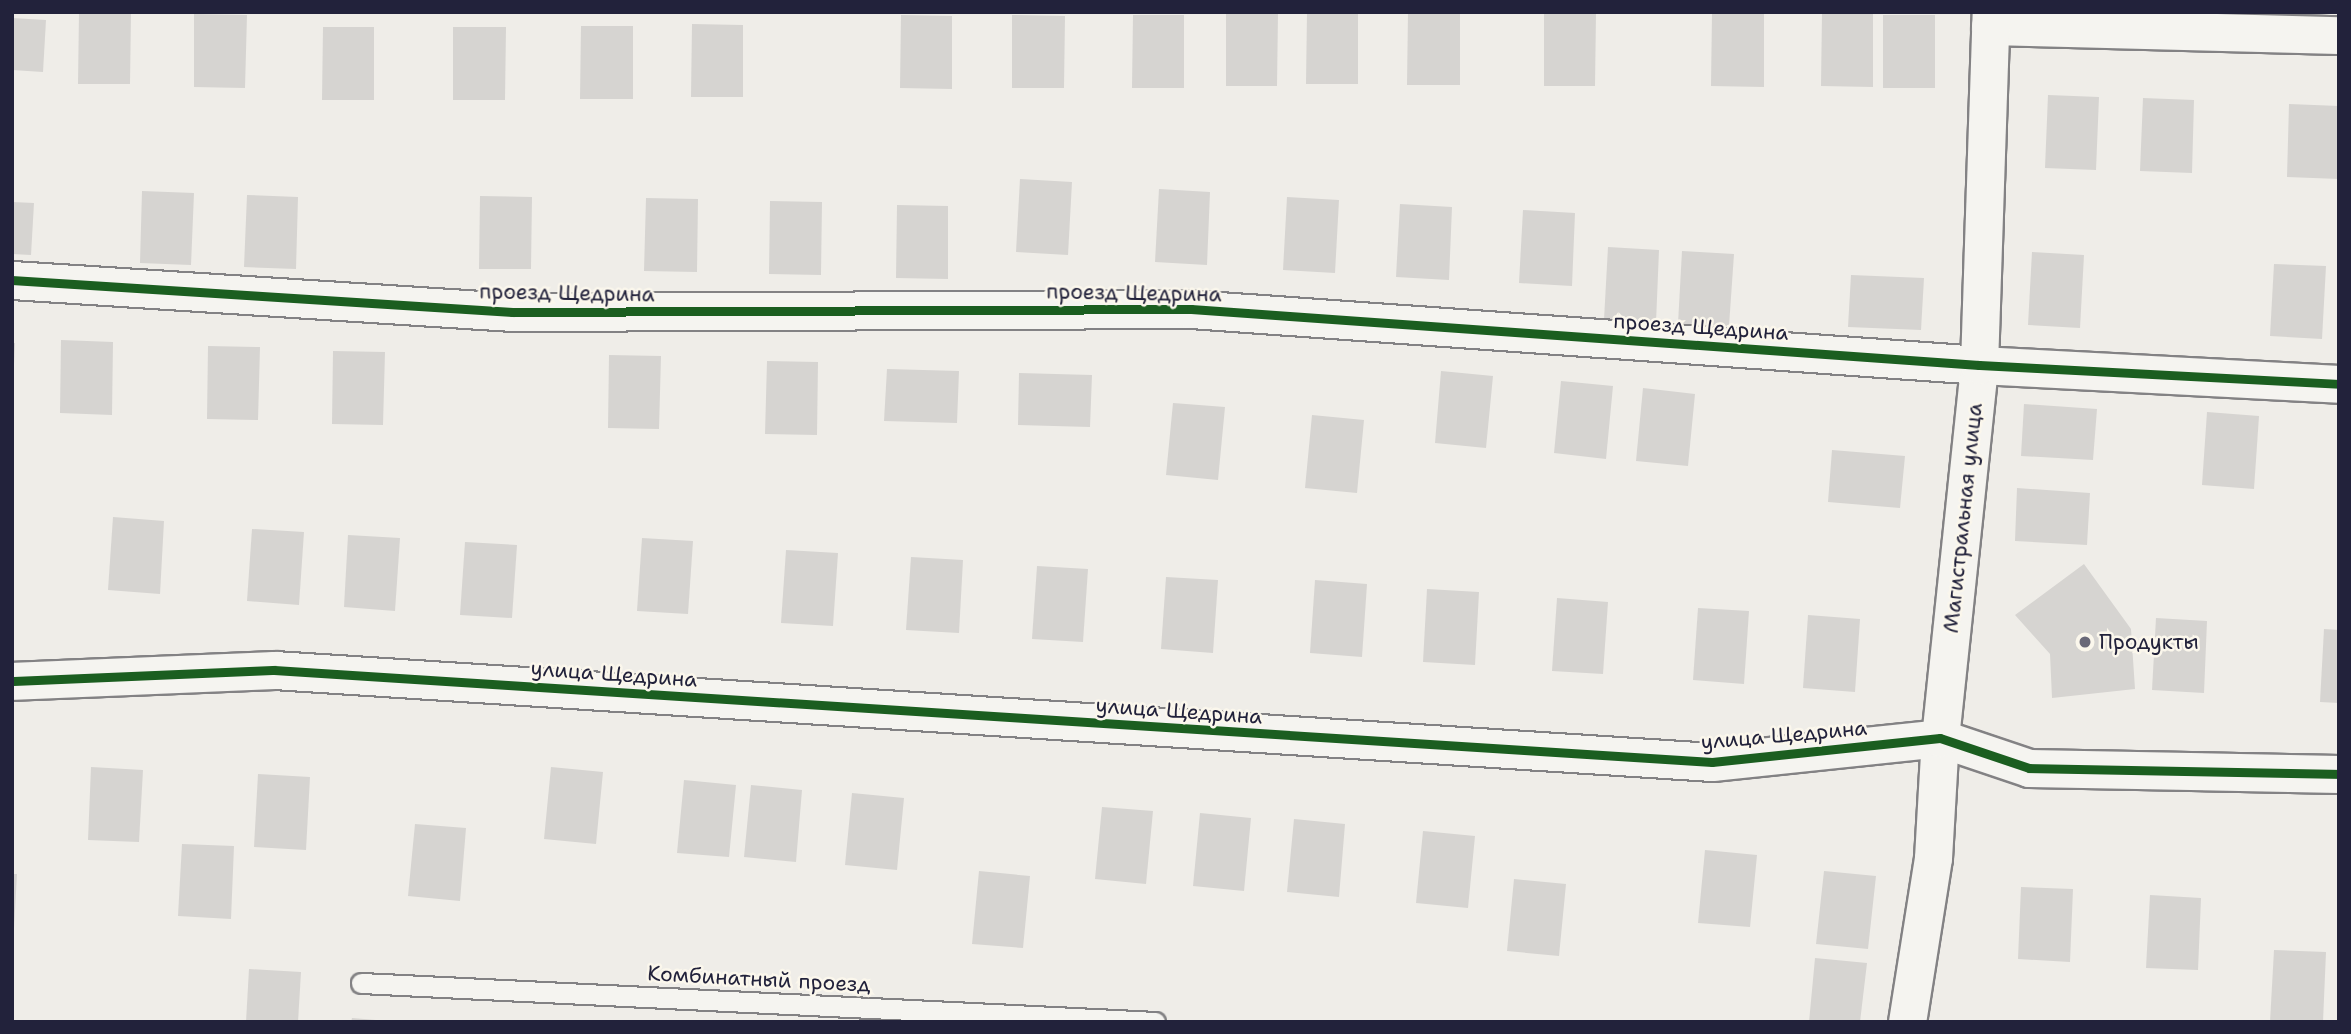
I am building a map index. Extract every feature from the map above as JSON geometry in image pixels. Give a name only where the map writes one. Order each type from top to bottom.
[{"type":"street","points":[[1991,19],[2339,34]]},
{"type":"street","name":"Магистральная улица","points":[[1907,1022],[1933,858],[1940,737],[1979,365],[1991,19]]},
{"type":"street","name":"проезд Щедрина","points":[[12,280],[512,312],[1191,309],[1979,365],[2339,384]]},
{"type":"street","name":"улица Щедрина","points":[[12,681],[274,670],[1712,762],[1940,737],[2029,768],[2339,774]]},
{"type":"lane","name":"Комбинатный проезд","points":[[361,983],[1155,1022]]},
{"type":"building","points":[[79,12],[131,12],[130,84],[78,84]]},
{"type":"building","points":[[1307,12],[1358,12],[1358,84],[1306,84]]},
{"type":"building","points":[[1408,12],[1460,12],[1460,85],[1407,85]]},
{"type":"building","points":[[1226,13],[1278,13],[1277,86],[1226,86]]},
{"type":"building","points":[[1544,13],[1596,13],[1595,86],[1544,86]]},
{"type":"building","points":[[1712,13],[1764,14],[1764,87],[1711,86]]},
{"type":"building","points":[[1822,13],[1873,14],[1873,87],[1821,86]]},
{"type":"building","points":[[194,14],[247,15],[245,88],[194,87]]},
{"type":"building","points":[[901,15],[952,16],[952,89],[900,88]]},
{"type":"building","points":[[1012,15],[1065,16],[1064,88],[1012,88]]},
{"type":"building","points":[[1133,15],[1184,15],[1184,88],[1132,88]]},
{"type":"building","points":[[1883,15],[1935,15],[1935,88],[1883,88]]},
{"type":"building","points":[[12,18],[46,20],[43,72],[12,70]]},
{"type":"building","points":[[692,24],[743,25],[743,97],[691,97]]},
{"type":"building","points":[[581,26],[633,26],[633,99],[580,99]]},
{"type":"building","points":[[323,27],[374,27],[374,100],[322,100]]},
{"type":"building","points":[[453,27],[506,27],[505,100],[453,100]]},
{"type":"building","points":[[2048,95],[2099,97],[2096,170],[2045,168]]},
{"type":"building","points":[[2143,98],[2194,100],[2192,173],[2140,171]]},
{"type":"building","points":[[2289,104],[2339,106],[2339,179],[2287,177]]},
{"type":"building","points":[[1020,179],[1072,182],[1068,255],[1016,252]]},
{"type":"building","points":[[1159,189],[1210,192],[1207,265],[1155,262]]},
{"type":"building","points":[[142,191],[194,193],[191,265],[140,263]]},
{"type":"building","points":[[247,195],[298,197],[296,269],[244,267]]},
{"type":"building","points":[[480,196],[532,197],[531,269],[479,269]]},
{"type":"building","points":[[1287,197],[1339,200],[1335,273],[1283,270]]},
{"type":"building","points":[[646,198],[698,199],[697,272],[644,271]]},
{"type":"building","points":[[770,201],[822,202],[821,275],[769,274]]},
{"type":"building","points":[[12,202],[34,203],[31,255],[12,254]]},
{"type":"building","points":[[1400,204],[1452,207],[1449,280],[1396,277]]},
{"type":"building","points":[[897,205],[948,206],[948,279],[896,278]]},
{"type":"building","points":[[1523,210],[1575,213],[1572,286],[1519,283]]},
{"type":"building","points":[[1608,247],[1659,250],[1656,323],[1604,320]]},
{"type":"building","points":[[1682,251],[1734,254],[1729,326],[1678,324]]},
{"type":"building","points":[[2032,252],[2084,255],[2080,328],[2028,325]]},
{"type":"building","points":[[2274,264],[2326,266],[2322,339],[2270,336]]},
{"type":"building","points":[[1851,275],[1924,278],[1921,330],[1848,327]]},
{"type":"building","points":[[61,340],[113,342],[112,415],[60,413]]},
{"type":"building","points":[[12,343],[15,343],[14,365],[12,365]]},
{"type":"building","points":[[208,346],[260,347],[258,420],[207,419]]},
{"type":"building","points":[[333,351],[385,352],[383,425],[332,424]]},
{"type":"building","points":[[609,355],[661,356],[659,429],[608,428]]},
{"type":"building","points":[[767,361],[818,362],[817,435],[765,434]]},
{"type":"building","points":[[887,369],[959,371],[957,423],[884,421]]},
{"type":"building","points":[[1441,371],[1493,376],[1486,448],[1435,443]]},
{"type":"building","points":[[1019,373],[1092,375],[1090,427],[1018,425]]},
{"type":"building","points":[[1561,381],[1613,386],[1606,459],[1554,453]]},
{"type":"building","points":[[1643,388],[1695,394],[1688,466],[1636,461]]},
{"type":"building","points":[[1173,403],[1225,407],[1218,480],[1166,475]]},
{"type":"building","points":[[2024,404],[2097,409],[2093,460],[2021,456]]},
{"type":"building","points":[[2207,412],[2259,416],[2254,489],[2202,485]]},
{"type":"building","points":[[1312,415],[1364,420],[1357,493],[1305,488]]},
{"type":"building","points":[[1832,450],[1905,456],[1900,508],[1828,502]]},
{"type":"building","points":[[2017,488],[2090,493],[2087,545],[2015,541]]},
{"type":"building","points":[[113,517],[164,521],[160,594],[108,590]]},
{"type":"building","points":[[252,529],[304,532],[299,605],[247,601]]},
{"type":"building","points":[[348,535],[400,538],[395,611],[344,607]]},
{"type":"building","points":[[642,538],[693,541],[688,614],[637,611]]},
{"type":"building","points":[[465,542],[517,545],[512,618],[460,615]]},
{"type":"building","points":[[786,550],[838,553],[833,626],[781,623]]},
{"type":"building","points":[[911,557],[963,560],[959,633],[906,630]]},
{"type":"building","name":"Продукты","points":[[2084,564],[2131,629],[2135,689],[2052,698],[2050,654],[2015,615]]},
{"type":"building","points":[[1037,566],[1088,569],[1083,642],[1032,639]]},
{"type":"building","points":[[1166,577],[1218,580],[1213,653],[1161,649]]},
{"type":"building","points":[[1315,580],[1367,584],[1362,657],[1310,653]]},
{"type":"building","points":[[1427,589],[1479,592],[1475,665],[1423,662]]},
{"type":"building","points":[[1557,598],[1608,602],[1603,674],[1552,671]]},
{"type":"building","points":[[1698,608],[1749,611],[1744,684],[1693,680]]},
{"type":"building","points":[[1808,615],[1860,619],[1855,692],[1803,688]]},
{"type":"building","points":[[2156,618],[2207,621],[2204,693],[2152,690]]},
{"type":"building","points":[[2324,629],[2339,630],[2339,703],[2320,702]]},
{"type":"building","points":[[91,767],[143,770],[139,842],[88,840]]},
{"type":"building","points":[[551,767],[603,772],[596,844],[544,839]]},
{"type":"building","points":[[258,774],[310,777],[306,850],[254,847]]},
{"type":"building","points":[[684,780],[736,785],[729,857],[677,853]]},
{"type":"building","points":[[751,785],[802,790],[796,862],[744,857]]},
{"type":"building","points":[[852,793],[904,798],[897,870],[845,865]]},
{"type":"building","points":[[1102,807],[1153,811],[1146,884],[1095,879]]},
{"type":"building","points":[[1200,813],[1251,818],[1244,891],[1193,886]]},
{"type":"building","points":[[1294,819],[1345,824],[1339,897],[1287,892]]},
{"type":"building","points":[[415,824],[466,828],[460,901],[408,896]]},
{"type":"building","points":[[1423,831],[1475,836],[1468,908],[1416,903]]},
{"type":"building","points":[[182,844],[234,846],[231,919],[178,916]]},
{"type":"building","points":[[1705,850],[1757,855],[1750,927],[1698,923]]},
{"type":"building","points":[[979,871],[1030,876],[1023,948],[972,944]]},
{"type":"building","points":[[1824,871],[1876,876],[1868,949],[1816,944]]},
{"type":"building","points":[[12,874],[17,874],[14,928],[12,928]]},
{"type":"building","points":[[1514,879],[1566,884],[1559,956],[1507,951]]},
{"type":"building","points":[[2021,887],[2073,889],[2070,962],[2018,959]]},
{"type":"building","points":[[2150,895],[2201,898],[2198,970],[2146,968]]},
{"type":"building","points":[[2274,950],[2326,952],[2323,1022],[2270,1022]]},
{"type":"building","points":[[1815,958],[1867,963],[1860,1022],[1809,1022]]},
{"type":"building","points":[[249,969],[301,972],[298,1022],[246,1022]]},
{"type":"building","points":[[352,1018],[376,1020],[376,1022],[351,1022]]},
{"type":"cycle path","points":[[12,280],[512,312],[1191,309],[1979,365],[2339,384]]},
{"type":"cycle path","points":[[12,681],[274,670],[1712,762],[1940,738],[2029,768],[2339,774]]},
{"type":"place","name":"Продукты","points":[[2085,642]]}]
